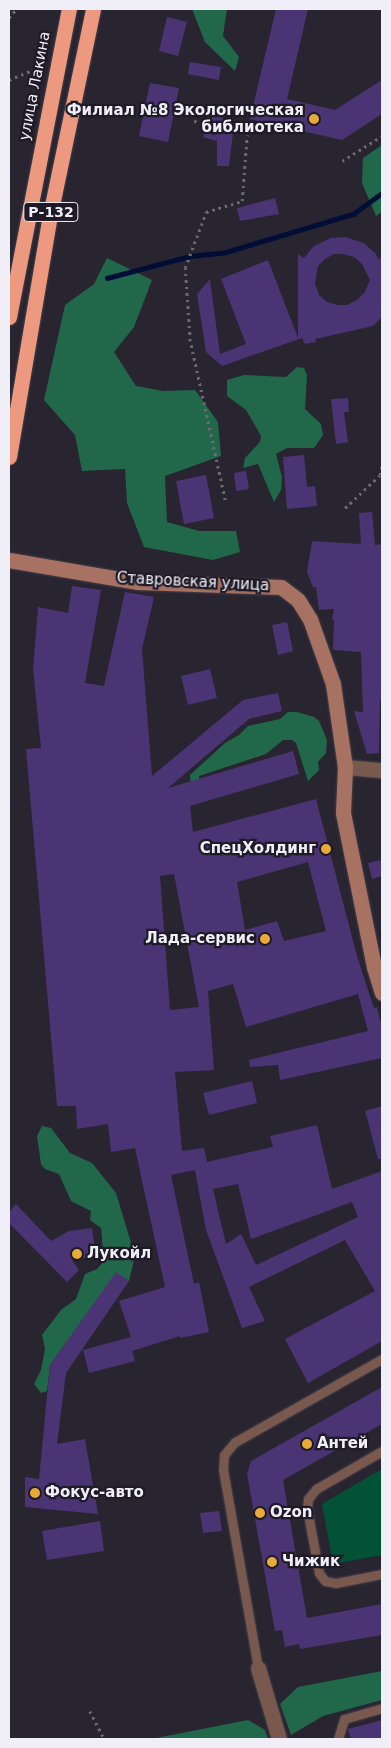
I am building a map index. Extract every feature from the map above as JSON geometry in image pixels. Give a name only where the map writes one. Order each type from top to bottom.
[{"type":"highway","name":"улица Лакина","points":[[9,317],[69,9]]},
{"type":"highway","name":"Р-132","points":[[9,457],[50,215],[93,9]]},
{"type":"street","name":"Ставровская улица","points":[[9,560],[138,582],[281,587],[298,600],[310,618],[333,684],[344,767],[343,813],[374,967],[382,993]]},
{"type":"street","points":[[344,767],[382,770]]},
{"type":"street","points":[[258,1668],[279,1739]]},
{"type":"lane","points":[[258,1668],[223,1470],[224,1455],[235,1442],[382,1359]]},
{"type":"lane","points":[[382,1451],[316,1489],[308,1498],[307,1509],[319,1573],[325,1581],[336,1583],[382,1574]]},
{"type":"lane","points":[[338,1739],[344,1719],[382,1708]]},
{"type":"path","points":[[9,18],[16,9]]},
{"type":"path","points":[[9,80],[58,58]]},
{"type":"path","points":[[194,121],[222,128],[238,120]]},
{"type":"path","points":[[225,500],[190,341],[185,268],[206,212],[242,201],[246,135]]},
{"type":"path","points":[[342,161],[382,136]]},
{"type":"path","points":[[345,508],[380,475],[382,464]]},
{"type":"path","points":[[90,1711],[104,1739]]},
{"type":"green space","points":[[192,9],[227,9],[223,36],[239,57],[235,71],[205,42]]},
{"type":"green space","points":[[382,145],[382,212],[376,216],[362,183],[363,158]]},
{"type":"green space","points":[[107,258],[152,280],[134,327],[114,352],[136,386],[163,391],[195,390],[218,422],[221,456],[165,476],[167,522],[199,531],[236,531],[240,552],[213,560],[144,547],[127,503],[125,469],[82,471],[75,435],[44,400],[65,305],[94,284]]},
{"type":"green space","points":[[297,367],[304,368],[307,375],[305,409],[321,424],[323,435],[314,448],[287,448],[276,454],[282,477],[281,490],[274,502],[258,464],[243,468],[245,458],[260,442],[261,436],[246,410],[227,396],[227,380],[244,375],[286,377]]},
{"type":"green space","points":[[288,712],[297,712],[314,717],[319,721],[327,740],[326,753],[318,762],[319,770],[308,781],[296,743],[292,740],[283,740],[266,754],[199,776],[200,797],[192,802],[190,775],[225,743],[239,735],[248,726],[280,719]]},
{"type":"green space","points":[[42,1126],[51,1128],[70,1153],[92,1163],[116,1193],[135,1256],[129,1281],[116,1273],[50,1365],[47,1391],[41,1393],[34,1384],[41,1370],[45,1349],[42,1335],[61,1310],[76,1299],[85,1274],[97,1269],[104,1261],[101,1228],[90,1220],[91,1211],[71,1201],[59,1174],[45,1169],[41,1164],[37,1136]]},
{"type":"green space","points":[[382,1469],[382,1555],[333,1564],[322,1504]]},
{"type":"green space","points":[[382,1671],[382,1700],[323,1716],[291,1735],[280,1704],[298,1687]]},
{"type":"green space","points":[[248,1720],[265,1730],[268,1739],[151,1739]]},
{"type":"building","points":[[276,9],[308,9],[287,99],[335,110],[382,80],[382,114],[342,140],[250,119]]},
{"type":"building","points":[[167,17],[187,22],[178,56],[159,51]]},
{"type":"building","points":[[190,62],[221,67],[219,80],[188,74]]},
{"type":"building","points":[[150,83],[179,88],[168,142],[139,136]]},
{"type":"building","points":[[210,114],[224,118],[220,130],[233,133],[229,166],[217,166],[217,141],[203,137]]},
{"type":"building","points":[[275,198],[279,214],[240,221],[237,208]]},
{"type":"building","points":[[345,237],[364,243],[376,254],[379,260],[382,254],[382,317],[373,326],[315,339],[316,342],[305,344],[302,338],[222,366],[206,352],[197,294],[210,279],[220,354],[246,344],[221,279],[268,260],[298,338],[298,254],[304,258],[314,246],[331,238]],"holes":[[[334,254],[354,257],[362,264],[370,280],[365,292],[357,300],[347,305],[337,305],[327,302],[319,295],[315,284],[318,266]]]},
{"type":"building","points":[[348,398],[349,412],[344,412],[348,442],[336,444],[331,399]]},
{"type":"building","points":[[304,455],[307,487],[315,486],[317,506],[287,509],[283,457]]},
{"type":"building","points":[[246,471],[249,489],[236,491],[234,473]]},
{"type":"building","points":[[206,475],[214,518],[184,524],[176,481]]},
{"type":"building","points":[[372,512],[375,545],[382,544],[382,700],[380,700],[379,753],[367,754],[354,711],[363,712],[361,652],[333,650],[334,620],[332,620],[334,609],[319,610],[316,587],[313,587],[307,572],[312,541],[361,544],[359,513]]},
{"type":"building","points":[[72,586],[101,590],[85,683],[104,686],[125,592],[154,597],[142,649],[152,776],[243,700],[278,693],[282,711],[249,719],[168,788],[293,751],[299,774],[190,806],[193,832],[316,799],[357,956],[374,1008],[377,1007],[382,1029],[382,1058],[280,1080],[278,1065],[250,1067],[249,1060],[368,1031],[358,994],[246,1027],[233,984],[208,991],[214,1070],[175,1072],[182,1151],[204,1148],[207,1162],[273,1147],[270,1136],[317,1125],[332,1189],[382,1171],[382,1341],[308,1383],[285,1339],[375,1291],[345,1240],[249,1287],[265,1321],[242,1328],[206,1230],[195,1170],[171,1175],[194,1284],[199,1282],[209,1332],[180,1338],[180,1336],[132,1351],[135,1361],[89,1373],[83,1350],[131,1337],[119,1301],[165,1287],[135,1148],[111,1152],[108,1124],[77,1129],[76,1106],[57,1106],[26,749],[41,748],[33,669],[38,607],[68,613]],"holes":[[[308,862],[326,931],[284,941],[277,921],[245,930],[237,882]],[[174,874],[199,1007],[170,1010],[160,876]],[[238,1184],[251,1239],[352,1202],[358,1217],[256,1265],[241,1234],[226,1244],[213,1189]]]},
{"type":"building","points":[[287,622],[293,651],[278,655],[272,625]]},
{"type":"building","points":[[210,669],[217,698],[188,705],[181,676]]},
{"type":"building","points":[[382,860],[382,876],[372,879],[368,863]]},
{"type":"building","points":[[252,1081],[257,1103],[209,1115],[203,1093]]},
{"type":"building","points":[[382,1106],[382,1159],[378,1159],[365,1111]]},
{"type":"building","points":[[16,1204],[51,1241],[69,1231],[92,1228],[96,1256],[72,1260],[79,1270],[67,1282],[9,1223],[9,1212]]},
{"type":"building","points":[[116,1272],[129,1281],[66,1373],[57,1444],[85,1439],[98,1514],[25,1507],[25,1477],[39,1479],[50,1365]]},
{"type":"building","points":[[382,1387],[382,1424],[283,1480],[307,1618],[382,1604],[382,1635],[300,1649],[299,1644],[285,1647],[282,1630],[275,1631],[247,1474],[251,1461]]},
{"type":"building","points":[[219,1511],[222,1531],[203,1533],[200,1513]]},
{"type":"building","points":[[100,1521],[104,1551],[47,1560],[42,1531]]},
{"type":"building","points":[[382,1720],[382,1739],[351,1739],[348,1729]]},
{"type":"waterway","points":[[107,278],[190,256],[226,252],[353,214],[382,193]]},
{"type":"place","name":"Филиал №8 Экологическая библиотека","points":[[314,119]]},
{"type":"place","name":"СпецХолдинг","points":[[326,849]]},
{"type":"place","name":"Лада-сервис","points":[[265,939]]},
{"type":"place","name":"Лукойл","points":[[77,1254]]},
{"type":"place","name":"Антей","points":[[307,1444]]},
{"type":"place","name":"Фокус-авто","points":[[35,1493]]},
{"type":"place","name":"Ozon","points":[[260,1513]]},
{"type":"place","name":"Чижик","points":[[272,1562]]}]
